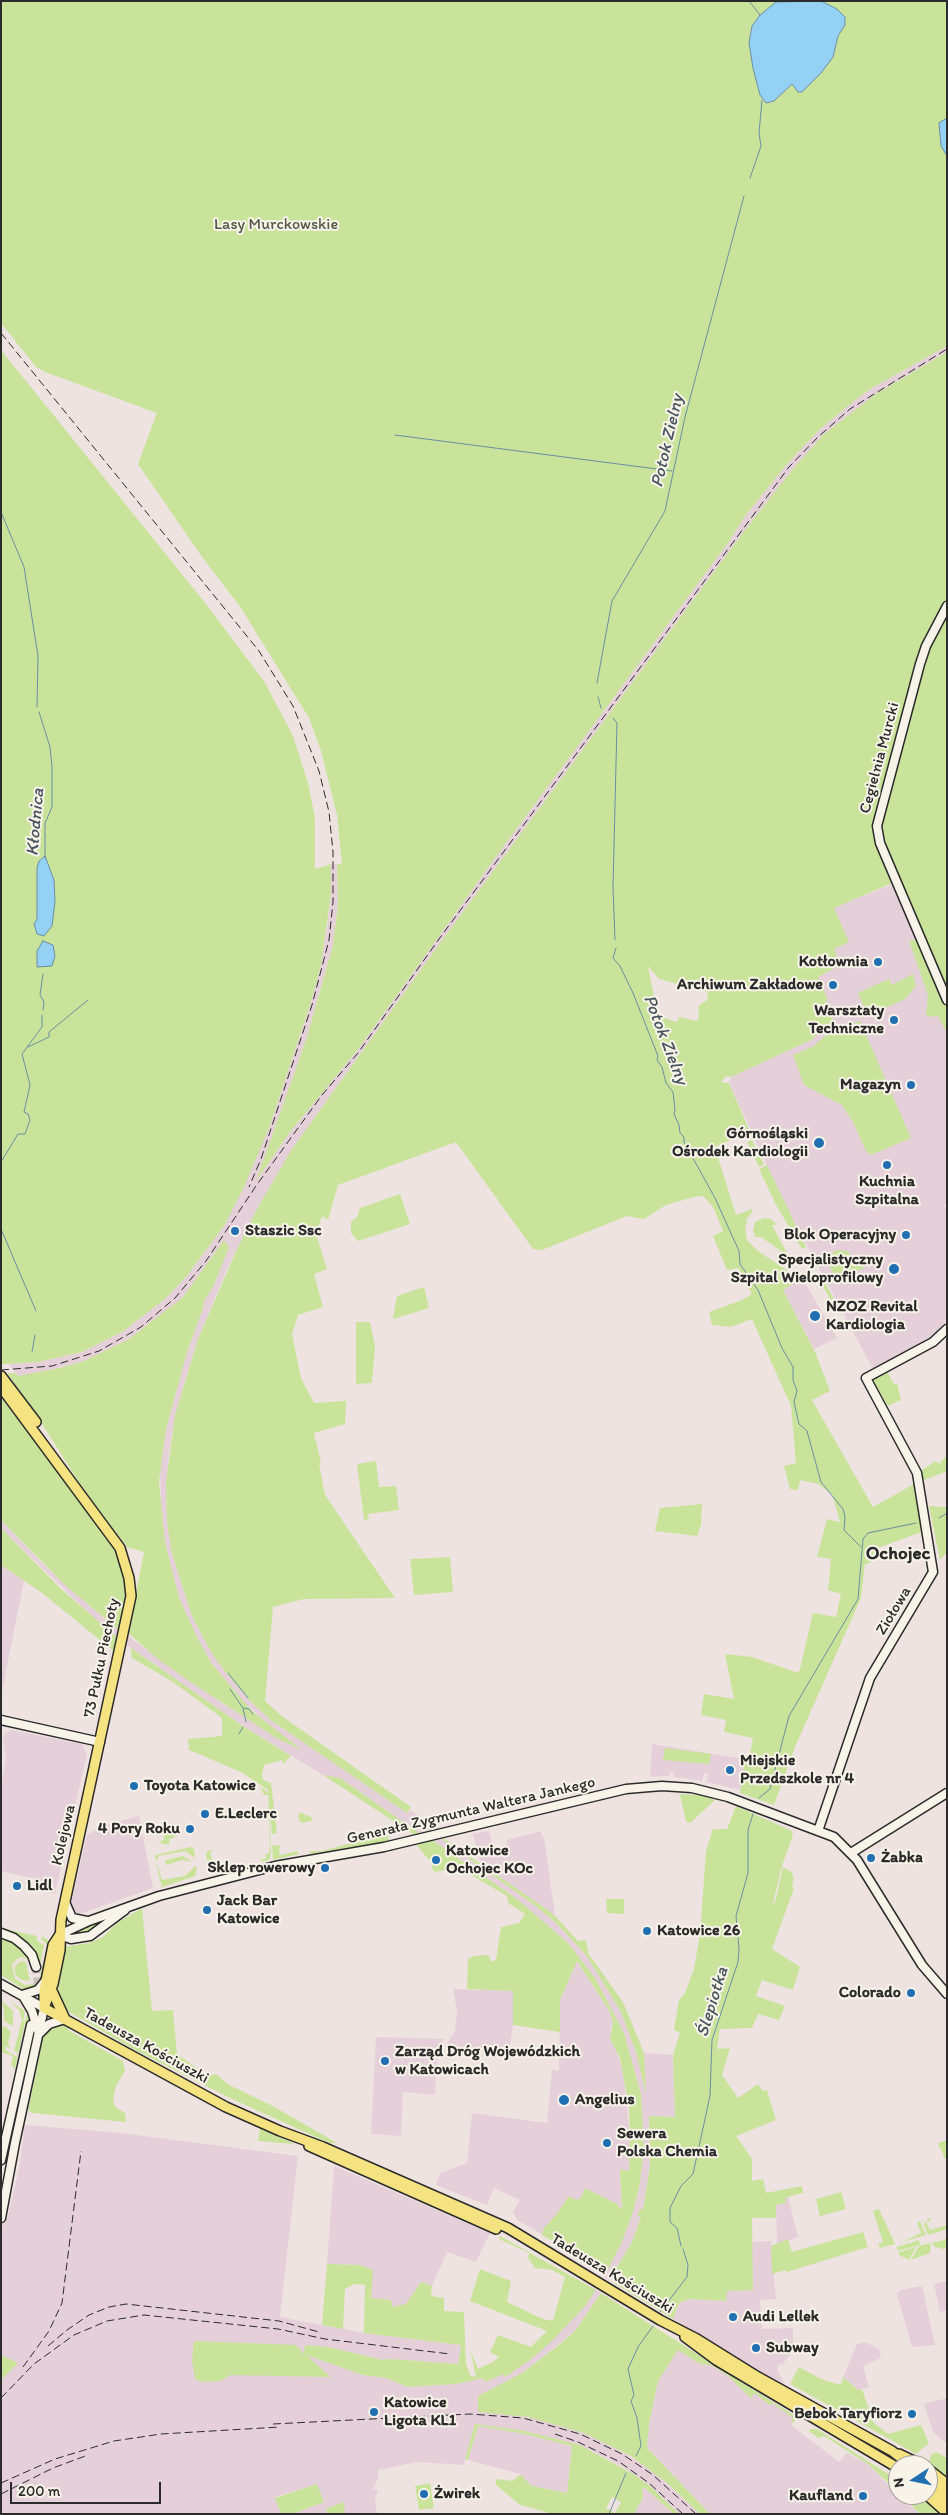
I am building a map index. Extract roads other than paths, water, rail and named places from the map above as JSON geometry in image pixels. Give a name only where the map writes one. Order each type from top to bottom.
[{"type":"main road","name":"73 Pułku Piechoty","points":[[1,1376],[35,1421],[69,1478]]},
{"type":"main road","name":"73 Pułku Piechoty","points":[[1,1387],[120,1548],[130,1578],[131,1596],[128,1616],[100,1742]]},
{"type":"main road","name":"Kolejowa","points":[[44,2007],[52,1991],[60,1950],[59,1935],[65,1902],[100,1742]]},
{"type":"main road","name":"Kolejowa","points":[[44,2007],[46,1979],[53,1945],[59,1935]]},
{"type":"main road","points":[[52,1991],[65,2019]]},
{"type":"main road","name":"Tadeusza Kościuszki","points":[[44,2007],[226,2107],[280,2131],[322,2153],[529,2242],[679,2332],[716,2360],[888,2462]]},
{"type":"main road","name":"Tadeusza Kościuszki","points":[[679,2332],[697,2339],[758,2377],[897,2455]]},
{"type":"main road","points":[[892,2451],[901,2455]]},
{"type":"street","name":"Cegielnia Murcki","points":[[947,606],[926,646],[920,664],[877,826],[880,843],[947,1000]]},
{"type":"street","name":"Ziołowa","points":[[818,1831],[870,1678],[933,1572],[917,1473],[866,1378],[933,1342],[947,1329]]},
{"type":"street","points":[[1,1720],[100,1742]]},
{"type":"street","name":"Generała Zygmunta Waltera Jankego","points":[[59,1935],[89,1921],[178,1891],[275,1866],[384,1848],[636,1788],[662,1786],[708,1791],[818,1831],[841,1844],[851,1853],[922,1965],[947,1994]]},
{"type":"street","points":[[851,1853],[947,1793]]},
{"type":"street","points":[[65,1902],[69,1914],[75,1919],[89,1921]]},
{"type":"street","name":"Generała Zygmunta Waltera Jankego","points":[[72,1939],[93,1935],[130,1907]]},
{"type":"street","points":[[1,1933],[14,1938],[24,1946],[36,1967]]},
{"type":"street","points":[[59,1935],[72,1939]]},
{"type":"street","points":[[60,1950],[66,1941],[72,1939]]},
{"type":"street","points":[[38,2035],[32,2011],[22,1995],[38,1990],[46,1979]]},
{"type":"street","name":"Tadeusza Kościuszki","points":[[1,1984],[44,2007]]},
{"type":"street","name":"Kolejowa","points":[[2,2214],[15,2142],[44,2007]]},
{"type":"street","points":[[38,2035],[49,2024],[65,2019]]},
{"type":"street","points":[[1,2160],[31,2025]]},
{"type":"water","points":[[821,1],[837,9],[845,17],[845,25],[838,36],[833,57],[821,73],[802,92],[798,92],[792,84],[774,101],[766,103],[760,95],[753,68],[749,43],[752,26],[760,15],[776,2]]},
{"type":"water","points":[[947,118],[947,156],[941,146],[939,123]]},
{"type":"water","points":[[45,856],[54,880],[55,901],[52,926],[44,936],[37,934],[34,924],[37,919],[37,868],[39,861]]},
{"type":"water","points":[[43,941],[53,945],[55,956],[52,966],[37,967],[37,951]]},
{"type":"waterway","name":"Potok Zielny","points":[[749,1],[760,15]]},
{"type":"waterway","name":"Potok Zielny","points":[[750,178],[761,146],[759,133],[762,100]]},
{"type":"waterway","name":"Potok Zielny","points":[[597,683],[612,601],[665,511],[685,417],[744,196]]},
{"type":"waterway","points":[[395,435],[672,471]]},
{"type":"waterway","name":"Kłodnica","points":[[1,512],[24,567],[38,656],[37,707]]},
{"type":"waterway","name":"Potok Zielny","points":[[598,697],[601,708]]},
{"type":"waterway","name":"Kłodnica","points":[[39,712],[50,747],[52,767],[52,807],[45,823],[45,858]]},
{"type":"waterway","name":"Potok Zielny","points":[[613,718],[617,723],[613,887],[615,940]]},
{"type":"waterway","name":"Potok Zielny","points":[[616,948],[613,958],[620,966],[633,993],[658,1056],[657,1060],[662,1067],[666,1083],[673,1092],[674,1114],[680,1133],[684,1137],[684,1142],[715,1198],[739,1251],[740,1264],[758,1290],[782,1348],[793,1367],[793,1380],[797,1391],[794,1402],[799,1424],[807,1431],[821,1482],[843,1509],[845,1517],[844,1530],[861,1547]]},
{"type":"waterway","name":"Kłodnica","points":[[43,974],[40,995],[44,1002],[43,1010]]},
{"type":"waterway","points":[[28,1047],[49,1037],[49,1032],[88,1000]]},
{"type":"waterway","name":"Kłodnica","points":[[1,1162],[18,1134],[25,1134],[30,1120],[28,1114],[24,1112],[30,1085],[22,1054],[42,1027],[42,1015]]},
{"type":"waterway","name":"Kłodnica","points":[[1,1229],[36,1311]]},
{"type":"waterway","name":"Kłodnica","points":[[32,1352],[35,1335]]},
{"type":"waterway","name":"Ślepiotka","points":[[939,1518],[947,1513]]},
{"type":"waterway","name":"Ślepiotka","points":[[759,1798],[770,1789],[789,1716],[858,1599],[863,1539],[868,1533],[916,1523]]},
{"type":"waterway","points":[[228,1673],[248,1698]]},
{"type":"waterway","points":[[230,1689],[243,1708],[246,1722]]},
{"type":"waterway","points":[[244,1708],[249,1709],[253,1714]]},
{"type":"waterway","points":[[239,1734],[243,1727]]},
{"type":"waterway","name":"Ślepiotka","points":[[681,2246],[677,2228],[670,2222],[670,2208],[681,2186],[693,2174],[710,2096],[712,2040],[738,1962],[739,1949],[736,1916],[748,1873],[748,1830],[753,1814]]},
{"type":"waterway","name":"Ślepiotka","points":[[660,2312],[687,2277],[688,2265],[683,2249]]},
{"type":"waterway","name":"Ślepiotka","points":[[636,2456],[641,2446],[637,2418],[631,2401],[634,2395],[628,2369],[638,2347],[653,2326]]},
{"type":"waterway","name":"Ślepiotka","points":[[609,2514],[626,2473]]},
{"type":"tunnel","points":[[34,2009],[38,1988],[36,1967]]},
{"type":"railway","points":[[1,333],[259,651],[293,706],[319,771],[329,812],[333,852],[333,902],[329,940],[312,1005],[261,1159],[249,1187]]},
{"type":"railway","points":[[1,1370],[52,1366],[99,1351],[141,1327],[175,1298],[206,1261],[256,1186],[322,1095],[358,1053],[439,939],[789,467],[818,437],[850,409],[947,349]]},
{"type":"railway","points":[[23,2367],[49,2331],[62,2303],[81,2151]]},
{"type":"railway","points":[[48,2346],[89,2315],[109,2307],[126,2304],[279,2321],[319,2332]]},
{"type":"railway","points":[[1,2398],[34,2364],[74,2335],[107,2321],[144,2315],[278,2329],[325,2339],[450,2354]]},
{"type":"railway","points":[[273,2424],[470,2414],[523,2418],[580,2434],[622,2454],[653,2475],[696,2514]]},
{"type":"railway","points":[[1,2483],[55,2459],[114,2441],[161,2434],[280,2427]]},
{"type":"railway","points":[[555,2434],[578,2442],[618,2461],[649,2483],[683,2514]]},
{"type":"railway","points":[[1,2494],[53,2468],[88,2455]]},
{"type":"place","name":"Kotłownia","points":[[878,962]]},
{"type":"place","name":"Archiwum Zakładowe","points":[[833,985]]},
{"type":"place","name":"Warsztaty Techniczne","points":[[894,1020]]},
{"type":"place","name":"Magazyn","points":[[911,1085]]},
{"type":"place","name":"Górnośląski Ośrodek Kardiologii","points":[[819,1143]]},
{"type":"place","name":"Kuchnia Szpitalna","points":[[887,1165]]},
{"type":"place","name":"Staszic Ssc","points":[[235,1231]]},
{"type":"place","name":"Blok Operacyjny","points":[[906,1235]]},
{"type":"place","name":"Specjalistyczny Szpital Wieloprofilowy","points":[[894,1269]]},
{"type":"place","name":"NZOZ Revital Kardiologia","points":[[815,1316]]},
{"type":"place","name":"Miejskie Przedszkole nr 4","points":[[730,1770]]},
{"type":"place","name":"Toyota Katowice","points":[[134,1786]]},
{"type":"place","name":"E.Leclerc","points":[[205,1814]]},
{"type":"place","name":"4 Pory Roku","points":[[190,1829]]},
{"type":"place","name":"Żabka","points":[[871,1858]]},
{"type":"place","name":"Katowice Ochojec KOc","points":[[436,1860]]},
{"type":"place","name":"Sklep rowerowy","points":[[325,1868]]},
{"type":"place","name":"Lidl","points":[[17,1886]]},
{"type":"place","name":"Jack Bar Katowice","points":[[207,1910]]},
{"type":"place","name":"Katowice 26","points":[[647,1931]]},
{"type":"place","name":"Colorado","points":[[911,1993]]},
{"type":"place","name":"Zarząd Dróg Wojewódzkich w Katowicach","points":[[385,2061]]},
{"type":"place","name":"Angelius","points":[[564,2100]]},
{"type":"place","name":"Sewera Polska Chemia","points":[[607,2143]]},
{"type":"place","name":"Audi Lellek","points":[[733,2317]]},
{"type":"place","name":"Subway","points":[[756,2348]]},
{"type":"place","name":"Katowice Ligota KL1","points":[[374,2412]]},
{"type":"place","name":"Bebok Taryfiorz","points":[[912,2414]]},
{"type":"place","name":"Żwirek","points":[[424,2494]]},
{"type":"place","name":"Kaufland","points":[[863,2496]]},
{"type":"district","name":"Ochojec","points":[[898,1554]]},
{"type":"park label","name":"Lasy Murckowskie","points":[[276,225]]}]
